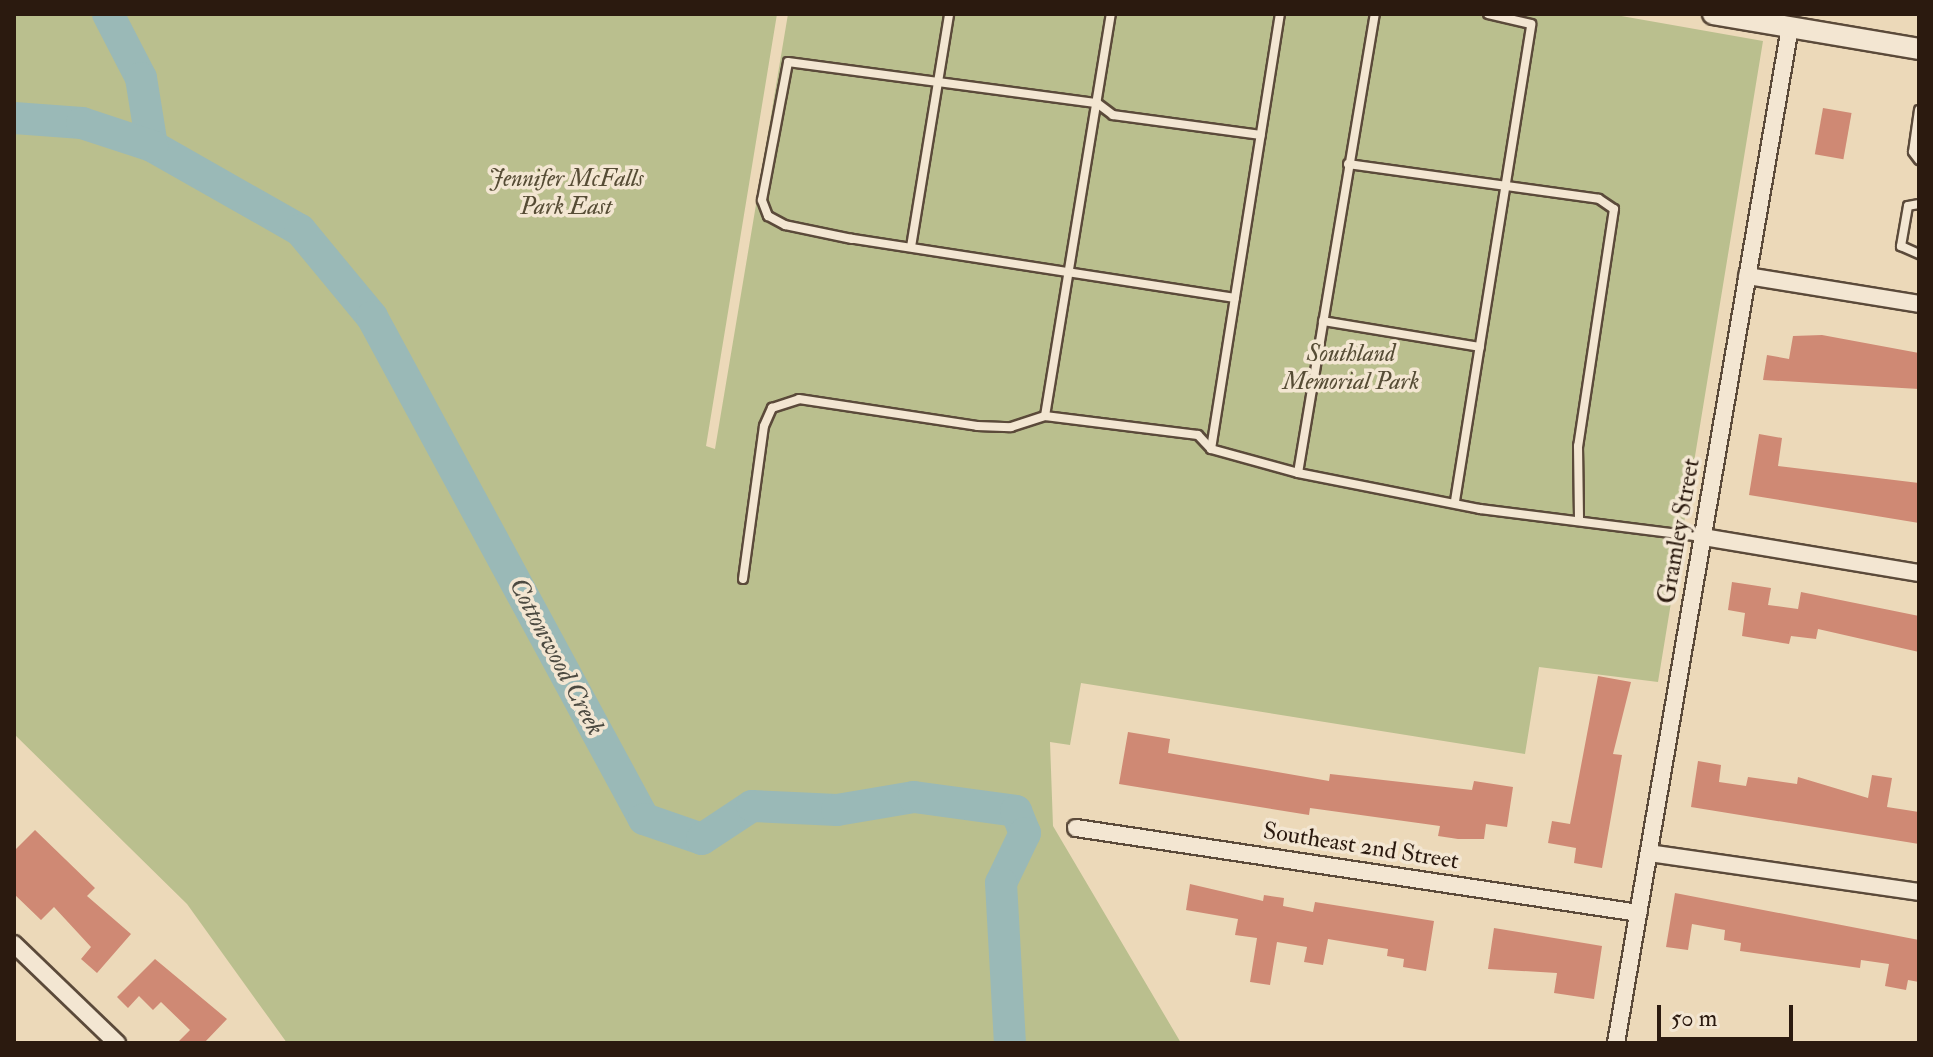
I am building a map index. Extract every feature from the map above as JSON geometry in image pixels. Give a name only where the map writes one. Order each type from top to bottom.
[{"type":"street","points":[[1713,14],[1919,49]]},
{"type":"street","name":"Gramley Street","points":[[1616,1043],[1790,27]]},
{"type":"street","points":[[1747,276],[1919,304]]},
{"type":"street","points":[[1703,537],[1919,573]]},
{"type":"street","name":"Southeast 2nd Street","points":[[1076,828],[1639,913]]},
{"type":"street","points":[[1649,853],[1919,892]]},
{"type":"street","points":[[14,944],[117,1043]]},
{"type":"lane","points":[[911,247],[949,14]]},
{"type":"lane","points":[[1045,416],[1111,14]]},
{"type":"lane","points":[[1211,449],[1280,14]]},
{"type":"lane","points":[[1298,473],[1375,14]]},
{"type":"lane","points":[[1455,501],[1531,24],[1488,14]]},
{"type":"lane","points":[[1235,298],[911,247],[768,216],[762,200],[782,78],[788,62],[806,61],[938,83],[1097,103],[1113,115],[1261,135]]},
{"type":"lane","points":[[1919,110],[1913,152],[1919,160]]},
{"type":"lane","points":[[1348,164],[1599,199],[1614,209],[1578,446],[1579,518]]},
{"type":"lane","points":[[1919,204],[1908,206],[1901,246],[1919,254]]},
{"type":"lane","points":[[1323,321],[1480,347]]},
{"type":"lane","points":[[743,579],[772,408],[799,399],[1011,427],[1045,416],[1198,435],[1211,449],[1298,473],[1455,501],[1703,537]]},
{"type":"green space","points":[[14,14],[777,14],[706,446],[715,449],[788,14],[1610,14],[1763,41],[1658,682],[1539,667],[1525,754],[1081,683],[1070,745],[1050,742],[1053,826],[1181,1043],[287,1043],[187,904],[14,734]]},
{"type":"building","points":[[1823,108],[1852,113],[1843,159],[1815,154]]},
{"type":"building","points":[[1822,335],[1919,353],[1919,389],[1763,380],[1767,355],[1789,359],[1793,336]]},
{"type":"building","points":[[1759,434],[1782,438],[1778,466],[1919,483],[1919,523],[1749,495]]},
{"type":"building","points":[[1732,582],[1771,588],[1768,605],[1798,609],[1801,592],[1919,616],[1919,652],[1818,629],[1816,639],[1791,636],[1789,644],[1742,636],[1745,613],[1728,610]]},
{"type":"building","points":[[1598,676],[1631,682],[1613,754],[1622,755],[1602,868],[1574,863],[1576,848],[1548,843],[1552,821],[1570,824]]},
{"type":"building","points":[[1128,732],[1170,739],[1168,753],[1329,781],[1330,774],[1472,790],[1474,781],[1513,787],[1507,827],[1486,824],[1484,839],[1458,839],[1438,836],[1440,826],[1310,808],[1309,815],[1119,784]]},
{"type":"building","points":[[1698,761],[1721,765],[1719,782],[1746,786],[1748,777],[1797,784],[1798,777],[1868,798],[1872,775],[1892,778],[1887,807],[1919,812],[1919,844],[1691,807]]},
{"type":"building","points":[[35,830],[95,888],[87,896],[131,934],[97,973],[81,959],[91,947],[54,907],[41,920],[14,894],[14,851]]},
{"type":"building","points":[[1190,884],[1263,901],[1264,895],[1284,898],[1283,906],[1313,912],[1315,902],[1434,921],[1426,971],[1403,967],[1404,959],[1387,956],[1388,949],[1328,939],[1323,965],[1304,962],[1307,947],[1277,942],[1270,985],[1250,982],[1257,938],[1235,935],[1238,919],[1186,910]]},
{"type":"building","points":[[1675,893],[1919,940],[1919,982],[1908,980],[1906,990],[1885,986],[1889,964],[1861,960],[1860,968],[1740,951],[1741,943],[1724,940],[1725,930],[1692,924],[1688,950],[1666,947]]},
{"type":"building","points":[[1494,928],[1602,946],[1594,999],[1554,993],[1557,973],[1488,969]]},
{"type":"building","points":[[155,959],[227,1019],[204,1043],[177,1043],[190,1030],[161,1002],[153,1010],[139,996],[128,1008],[117,997]]},
{"type":"waterway","name":"Cottonwood Creek","points":[[108,14],[141,78],[152,146],[300,230],[372,317],[644,819],[702,839],[752,806],[837,810],[914,797],[1016,811],[1025,833],[1001,883],[1010,1043]]},
{"type":"waterway","points":[[14,118],[82,123],[152,146]]},
{"type":"park label","name":"Jennifer McFalls Park East","points":[[566,193]]},
{"type":"park label","name":"Southland Memorial Park","points":[[1351,368]]}]
